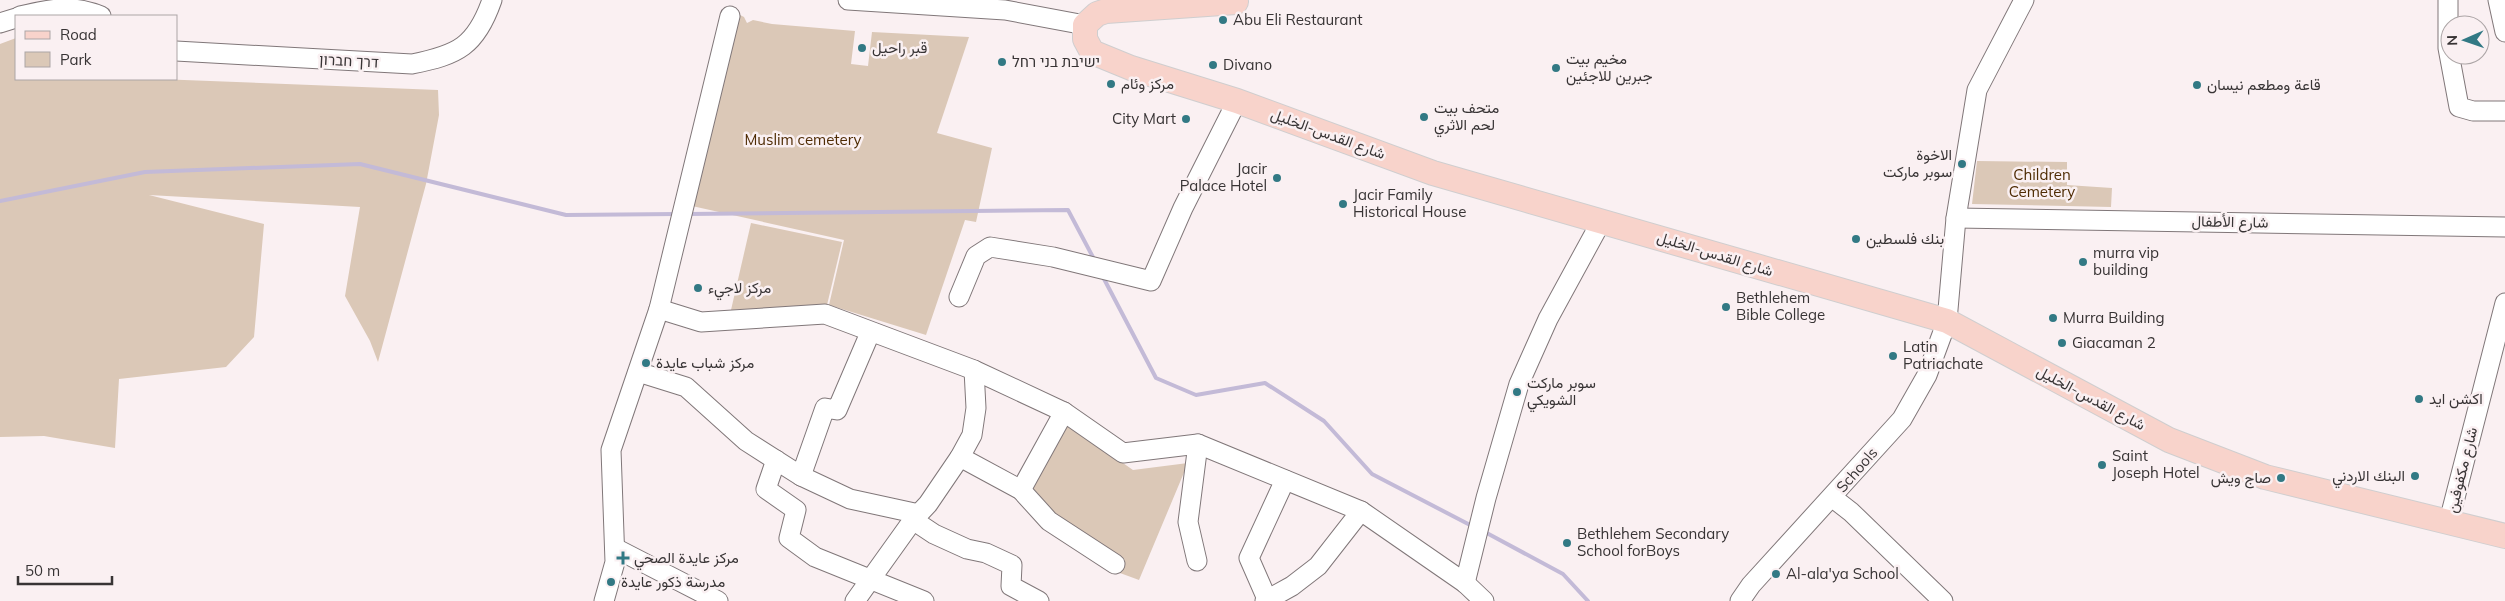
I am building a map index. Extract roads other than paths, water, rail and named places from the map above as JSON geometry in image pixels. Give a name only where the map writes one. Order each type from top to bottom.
[{"type":"main road","points":[[1086,25],[1097,14],[1106,11],[1237,0]]},
{"type":"main road","name":"شارع القدس-الخليل","points":[[1086,25],[1085,39],[1092,52],[1131,68],[1237,100],[1433,173],[1947,320],[2177,443],[2265,477],[2505,536]]},
{"type":"street","name":"דרך חברון","points":[[178,51],[412,64],[436,59],[463,48],[480,28],[492,0]]},
{"type":"street","points":[[848,0],[1005,10],[1086,25]]},
{"type":"street","name":"Schools","points":[[1740,601],[1752,585],[1833,498],[1902,419],[1926,375],[1947,320],[1956,218],[1977,90],[2024,0]]},
{"type":"street","points":[[2448,0],[2448,48],[2459,106],[2473,111],[2505,111]]},
{"type":"street","points":[[2498,0],[2505,32]]},
{"type":"street","points":[[24,15],[70,7],[84,9],[98,15]]},
{"type":"street","points":[[604,601],[615,562],[611,450],[659,309],[730,16]]},
{"type":"street","points":[[0,23],[15,18]]},
{"type":"street","points":[[959,297],[976,256],[990,247],[1053,257],[1151,282],[1183,208],[1237,100]]},
{"type":"street","name":"شارع الأطفال","points":[[1956,218],[2505,227]]},
{"type":"street","points":[[1465,582],[1486,498],[1519,384],[1548,319],[1602,220]]},
{"type":"street","name":"شارع مكفوفين","points":[[2449,521],[2505,303]]},
{"type":"street","points":[[659,309],[701,322],[825,314],[974,370],[1064,412],[1123,453],[1198,444],[1361,511],[1465,582],[1484,601]]},
{"type":"street","points":[[801,476],[825,408],[837,410],[870,332]]},
{"type":"street","points":[[854,601],[869,579],[889,556],[960,457],[972,435],[976,408],[974,370]]},
{"type":"street","points":[[638,372],[686,387],[746,441],[801,476],[850,499],[916,517],[934,534],[966,550],[986,553],[1012,565],[1012,586],[1018,596],[1039,601]]},
{"type":"street","points":[[1021,490],[1064,412]]},
{"type":"street","points":[[1196,561],[1188,522],[1198,444]]},
{"type":"street","points":[[960,457],[1021,490],[1049,521],[1115,564]]},
{"type":"street","points":[[776,460],[766,489],[796,510],[788,538],[815,557],[924,601]]},
{"type":"street","points":[[1285,480],[1249,558],[1266,600],[1292,586],[1318,566],[1361,511]]},
{"type":"street","points":[[1833,498],[1908,565],[1942,601]]},
{"type":"street","points":[[615,548],[718,601]]},
{"type":"waterway","points":[[0,201],[145,172],[360,164],[566,215],[676,214]]},
{"type":"waterway","points":[[688,214],[1068,210],[1095,261]]},
{"type":"waterway","points":[[1103,277],[1156,378],[1196,395],[1265,383],[1324,421],[1372,474],[1472,526]]},
{"type":"waterway","points":[[1483,531],[1563,574],[1588,601]]},
{"type":"place","name":"Abu Eli Restaurant","points":[[1223,20]]},
{"type":"place","name":"قبر راحيل","points":[[862,48]]},
{"type":"place","name":"ישיבת בני רחל","points":[[1002,62]]},
{"type":"place","name":"Divano","points":[[1213,65]]},
{"type":"place","name":"مخيم بيت جبرين للاجئين","points":[[1556,68]]},
{"type":"place","name":"مركز وئام","points":[[1111,84]]},
{"type":"place","name":"قاعة ومطعم نيسان","points":[[2197,85]]},
{"type":"place","name":"متحف بيت لحم الاثري","points":[[1424,117]]},
{"type":"place","name":"City Mart","points":[[1186,119]]},
{"type":"place","name":"الاخوة سوبر ماركت","points":[[1962,164]]},
{"type":"place","name":"Jacir Palace Hotel","points":[[1277,178]]},
{"type":"place","name":"Jacir Family Historical House","points":[[1343,204]]},
{"type":"place","name":"بنك فلسطين","points":[[1856,239]]},
{"type":"place","name":"murra vip building","points":[[2083,262]]},
{"type":"place","name":"مركز لاجيء","points":[[698,288]]},
{"type":"place","name":"Bethlehem Bible College","points":[[1726,307]]},
{"type":"place","name":"Murra Building","points":[[2053,318]]},
{"type":"place","name":"Giacaman 2","points":[[2062,343]]},
{"type":"place","name":"Latin Patriachate","points":[[1893,356]]},
{"type":"place","name":"مركز شباب عايدة","points":[[646,363]]},
{"type":"place","name":"سوبر ماركت الشويكي","points":[[1517,392]]},
{"type":"place","name":"اكشن ايد","points":[[2419,399]]},
{"type":"place","name":"Saint Joseph Hotel","points":[[2102,465]]},
{"type":"place","name":"البنك الاردني","points":[[2415,476]]},
{"type":"place","name":"صاج ويش","points":[[2281,478]]},
{"type":"place","name":"Bethlehem Secondary School forBoys","points":[[1567,543]]},
{"type":"place","name":"مركز عايدة الصحي","points":[[623,558]]},
{"type":"place","name":"Al-ala'ya School","points":[[1776,574]]},
{"type":"place","name":"مدرسة ذكور عايدة","points":[[611,582]]},
{"type":"park label","name":"Muslim cemetery","points":[[803,140]]},
{"type":"park label","name":"Children Cemetery","points":[[2042,184]]}]
